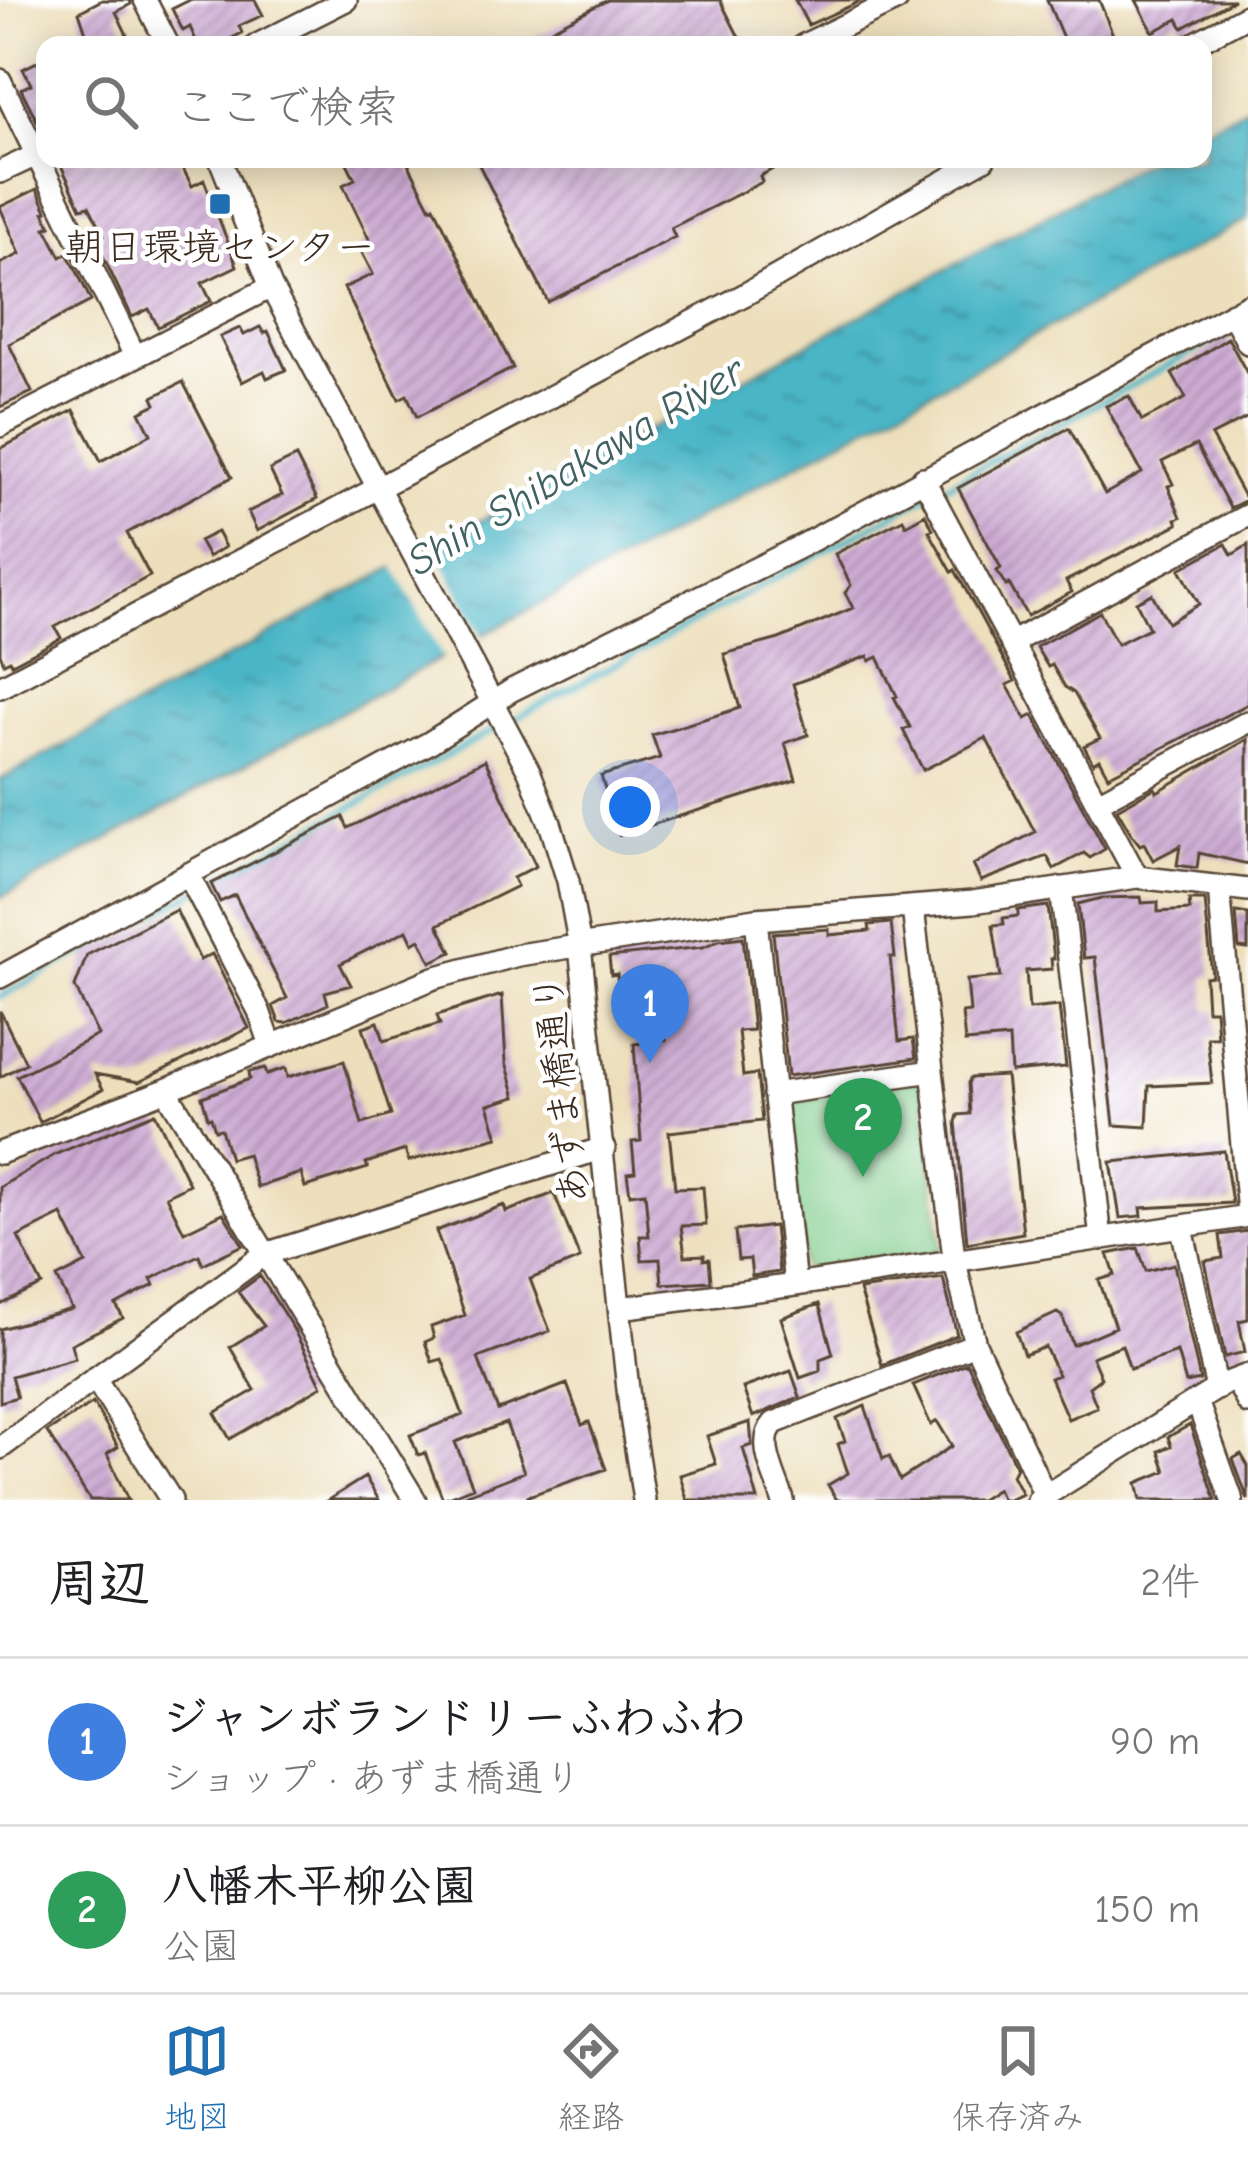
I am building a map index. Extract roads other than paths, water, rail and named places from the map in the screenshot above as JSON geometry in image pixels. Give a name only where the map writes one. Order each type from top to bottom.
[{"type":"street","points":[[145,0],[163,36]]},
{"type":"street","points":[[269,36],[306,9],[346,0]]},
{"type":"street","points":[[823,36],[897,0]]},
{"type":"street","points":[[1208,36],[1248,14]]},
{"type":"street","points":[[0,80],[36,146]]},
{"type":"street","points":[[0,172],[36,155]]},
{"type":"street","points":[[47,168],[134,354]]},
{"type":"street","points":[[224,168],[271,287],[377,488]]},
{"type":"street","points":[[0,687],[744,295],[968,168]]},
{"type":"street","points":[[0,426],[271,287]]},
{"type":"street","points":[[0,977],[429,743],[489,694],[803,545],[1240,309],[1248,343]]},
{"type":"street","points":[[923,478],[1137,877]]},
{"type":"street","name":"あずま橋通り","points":[[377,488],[489,694],[550,823],[568,881],[580,947],[644,1500]]},
{"type":"street","points":[[1011,643],[1248,515]]},
{"type":"street","points":[[1098,802],[1248,722]]},
{"type":"street","points":[[188,874],[259,1011],[272,1046]]},
{"type":"street","points":[[0,1153],[166,1090],[434,978],[518,955],[756,919],[913,908],[1137,877],[1248,890]]},
{"type":"street","points":[[620,1308],[795,1286],[1248,1214],[1219,886]]},
{"type":"street","points":[[1060,888],[1101,1239]]},
{"type":"street","points":[[913,908],[954,1258],[975,1344],[1041,1498],[1234,1381]]},
{"type":"street","points":[[756,919],[795,1286]]},
{"type":"street","points":[[774,1094],[932,1071]]},
{"type":"street","points":[[166,1090],[415,1500]]},
{"type":"street","points":[[0,1448],[265,1254],[604,1148]]},
{"type":"street","points":[[1182,1228],[1234,1381],[1248,1403]]},
{"type":"street","points":[[783,1500],[765,1443],[766,1432],[774,1423],[975,1344]]},
{"type":"street","points":[[95,1378],[171,1500]]},
{"type":"street","points":[[1197,1401],[1232,1500]]},
{"type":"water","points":[[1248,106],[1248,219],[0,898],[0,780],[1133,168],[1212,168],[1212,125]]},
{"type":"waterway","points":[[0,997],[1234,330]]},
{"type":"place","name":"朝日環境センター","points":[[220,204]]},
{"type":"place","name":"ジャンボランドリーふわふわ","points":[[650,1063]]},
{"type":"place","name":"八幡木平柳公園","points":[[863,1177]]},
{"type":"water label","name":"Shin Shibakawa River","points":[[575,465]]}]
